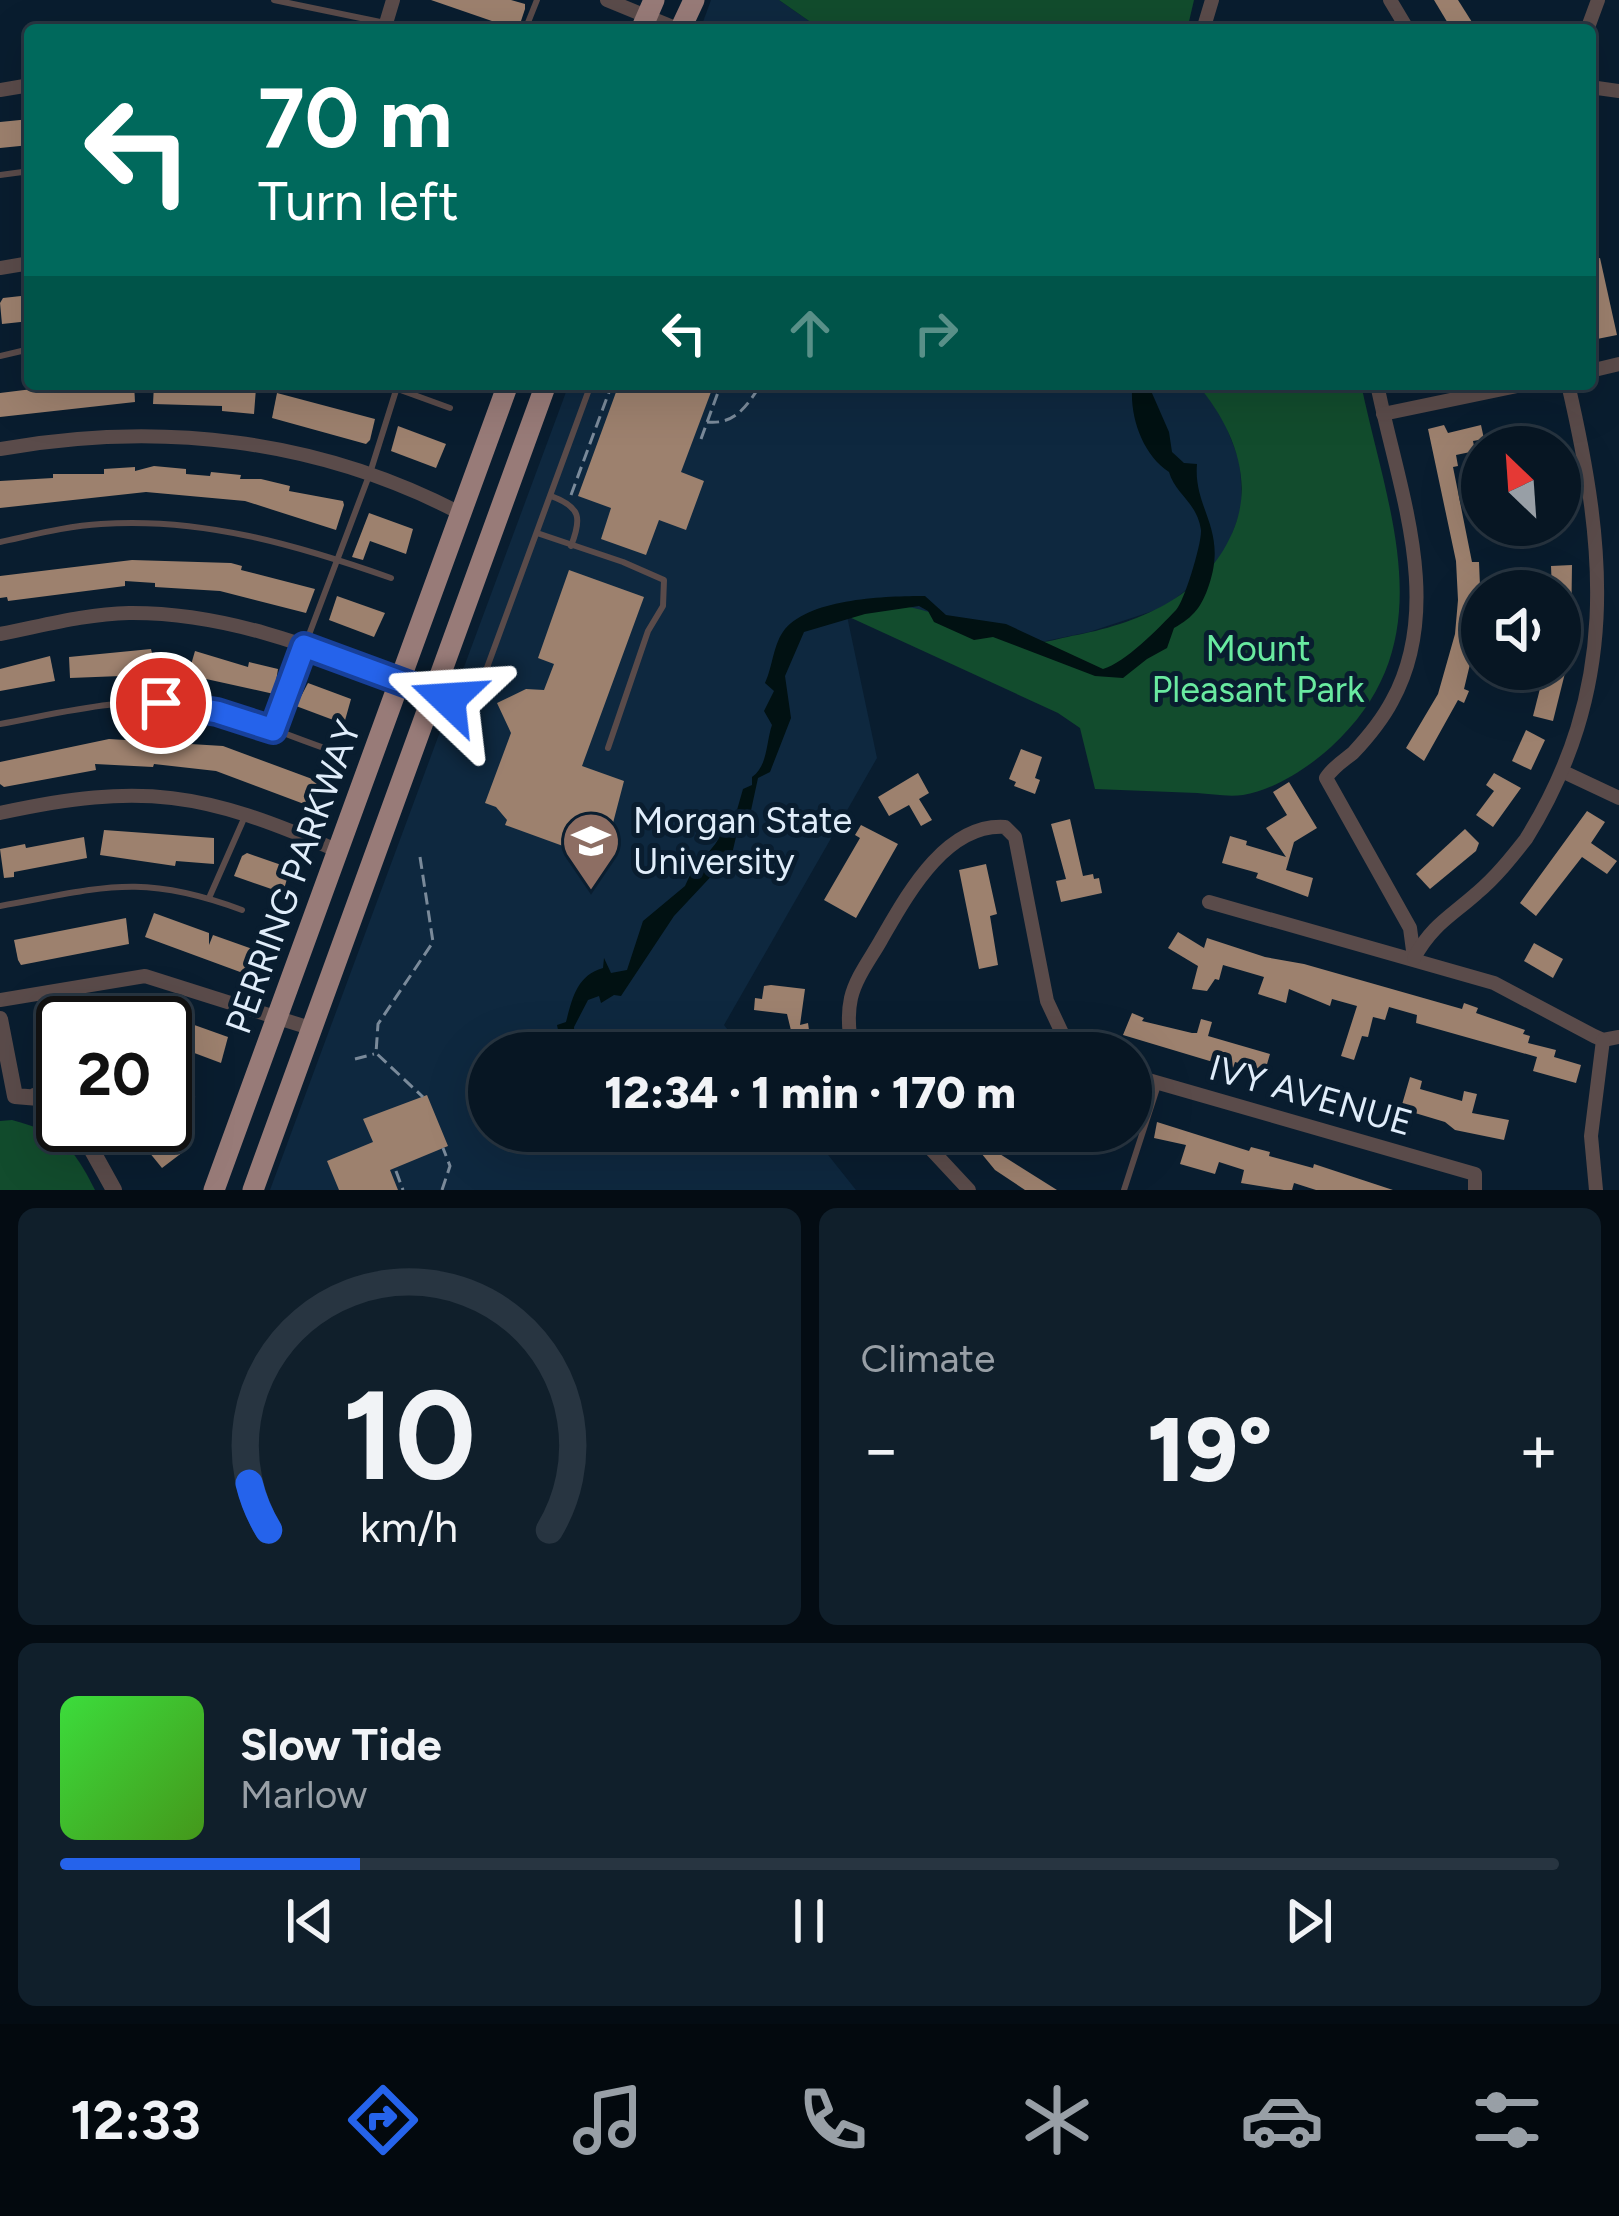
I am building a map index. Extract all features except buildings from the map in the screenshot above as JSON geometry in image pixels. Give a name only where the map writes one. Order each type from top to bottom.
[{"type":"main road","name":"PERRING PARKWAY","points":[[214,1190],[506,390]]},
{"type":"main road","name":"PERRING PARKWAY","points":[[253,1190],[544,390]]},
{"type":"street","points":[[608,0],[647,16]]},
{"type":"street","points":[[1378,390],[1415,566],[1416,625],[1392,701],[1365,739],[1326,778],[1410,928],[1414,958]]},
{"type":"street","points":[[1383,414],[1498,390]]},
{"type":"street","points":[[1414,958],[1427,933],[1479,892],[1511,859],[1568,774],[1591,712],[1601,670],[1611,551],[1570,390]]},
{"type":"street","points":[[0,449],[84,437],[179,435],[263,445],[370,473],[460,514]]},
{"type":"street","points":[[0,634],[94,616],[142,614],[238,625],[275,633],[433,694]]},
{"type":"street","points":[[1568,774],[1619,798]]},
{"type":"street","points":[[0,813],[128,794],[196,799],[247,812],[337,850]]},
{"type":"street","points":[[850,1032],[851,997],[919,876],[955,845],[997,826],[1015,837],[1047,1001],[1062,1032]]},
{"type":"street","points":[[1209,902],[1414,958],[1515,992],[1611,1038],[1591,1136],[1595,1190]]},
{"type":"street","points":[[0,1000],[145,976],[310,1028]]},
{"type":"street","points":[[0,1019],[13,1096]]},
{"type":"street","name":"IVY AVENUE","points":[[1152,1081],[1475,1182]]},
{"type":"street","points":[[93,1152],[114,1190]]},
{"type":"street","points":[[934,1152],[969,1190]]},
{"type":"lane","points":[[274,0],[332,9],[376,24]]},
{"type":"lane","points":[[273,730],[370,473],[396,390]]},
{"type":"lane","points":[[407,390],[450,408]]},
{"type":"lane","points":[[433,694],[455,701],[477,691],[589,390]]},
{"type":"lane","points":[[551,496],[572,504],[578,512],[580,522],[571,546]]},
{"type":"lane","points":[[0,542],[96,524],[140,523],[236,532],[391,578]]},
{"type":"lane","points":[[537,533],[664,580],[663,606],[648,632],[608,748]]},
{"type":"lane","points":[[0,724],[100,705],[161,703],[217,712],[330,750]]},
{"type":"lane","points":[[209,898],[247,812]]},
{"type":"lane","points":[[0,906],[116,884],[165,887],[242,910]]},
{"type":"lane","points":[[1124,1190],[1158,1083]]},
{"type":"path","points":[[571,496],[610,390]]},
{"type":"path","points":[[701,439],[719,390]]},
{"type":"path","points":[[707,422],[733,419],[755,390]]},
{"type":"path","points":[[376,1053],[378,1024],[434,942],[420,857]]},
{"type":"path","points":[[355,1059],[376,1053]]},
{"type":"path","points":[[376,1053],[423,1097]]},
{"type":"path","points":[[442,1190],[450,1166],[443,1148]]},
{"type":"path","points":[[396,1171],[403,1190]]},
{"type":"shaded area","points":[[711,0],[779,0],[813,24],[702,24]]},
{"type":"shaded area","name":"Morgan State University","points":[[567,390],[1202,390],[1220,411],[1240,462],[1242,507],[1227,548],[1203,576],[1165,607],[1089,632],[1036,643],[847,616],[877,758],[724,1025],[730,1032],[468,1032],[468,1152],[826,1152],[856,1190],[270,1190]]},
{"type":"shaded area","points":[[1130,390],[1151,390],[1169,432],[1172,452],[1184,463],[1197,464],[1215,549],[1200,605],[1174,628],[1167,648],[1123,678],[1095,676],[993,637],[974,640],[934,622],[919,606],[865,614],[804,632],[785,676],[791,718],[770,772],[758,778],[750,815],[739,824],[732,854],[674,916],[621,996],[601,1003],[599,996],[588,1000],[574,1032],[558,1032],[557,1025],[566,1022],[581,982],[603,968],[604,958],[611,973],[627,970],[643,921],[685,886],[719,839],[723,824],[735,817],[743,789],[752,785],[766,753],[772,725],[764,711],[774,691],[765,683],[781,635],[797,619],[851,601],[925,596],[946,615],[1006,624],[1103,669],[1131,652],[1176,610],[1192,572],[1201,530],[1169,472],[1146,447]]},
{"type":"green space","points":[[779,0],[1194,0],[1188,24],[813,24]]},
{"type":"green space","name":"Mount Pleasant Park","points":[[1201,390],[1362,390],[1394,528],[1398,620],[1388,664],[1366,707],[1331,747],[1278,783],[1237,796],[1095,789],[1080,728],[1058,713],[847,616],[895,604],[1037,642],[1126,622],[1171,601],[1209,569],[1235,526],[1242,488],[1240,469],[1220,415]]},
{"type":"green space","points":[[0,1121],[36,1128],[36,1152],[71,1152],[95,1190],[0,1190]]},
{"type":"place","name":"Morgan State University","points":[[591,892]]},
{"type":"route","points":[[161,703],[188,705],[273,730],[304,646],[448,699]]}]
